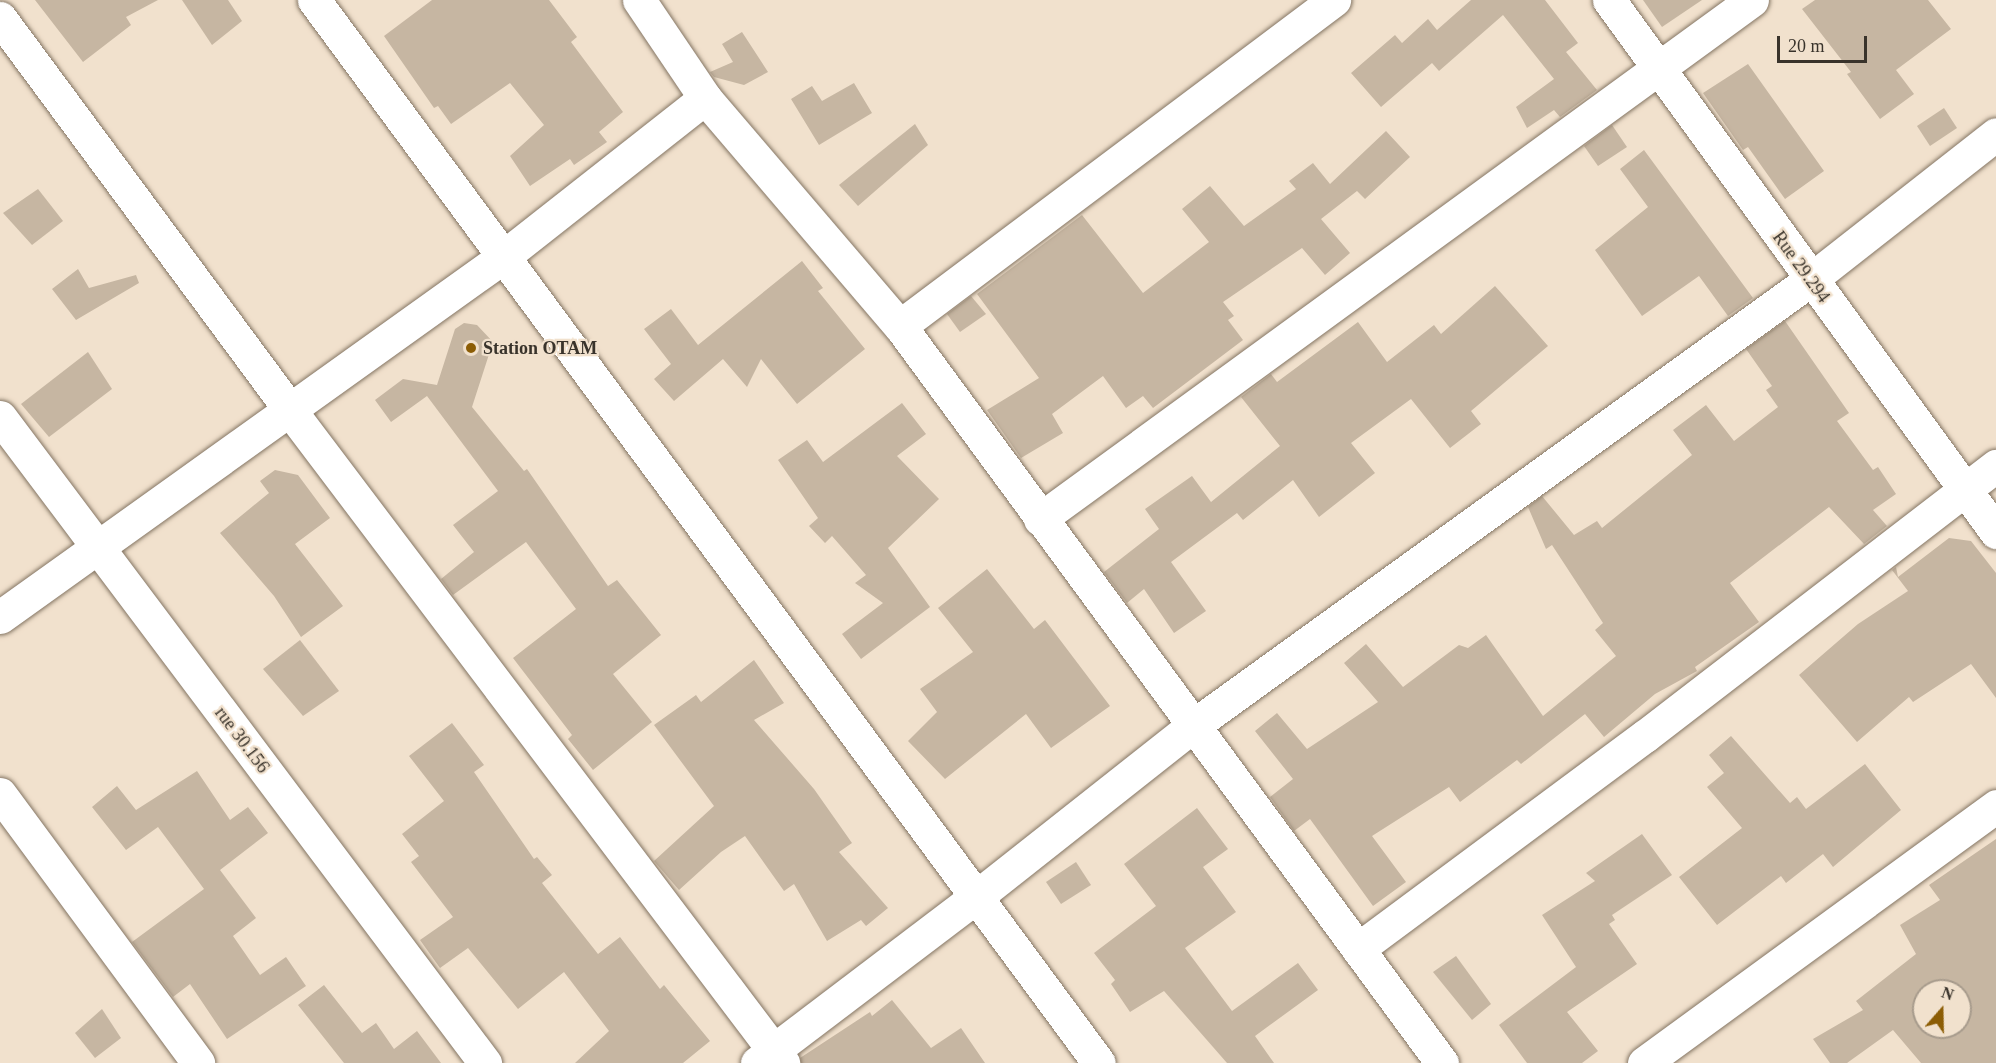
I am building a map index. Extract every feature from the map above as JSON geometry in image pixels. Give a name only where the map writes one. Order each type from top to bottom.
[{"type":"street","points":[[314,0],[1099,1063]]},
{"type":"street","points":[[639,0],[705,98],[900,326],[1442,1063]]},
{"type":"street","points":[[900,326],[1334,0]]},
{"type":"street","name":"Rue 29.294","points":[[1609,0],[1661,69],[1810,280],[1996,532]]},
{"type":"street","points":[[1040,519],[1661,69],[1752,0]]},
{"type":"street","points":[[0,18],[771,1059],[1194,725],[1991,147]]},
{"type":"street","points":[[0,616],[97,549],[503,257],[705,98]]},
{"type":"street","name":"rue 30.156","points":[[0,417],[485,1063]]},
{"type":"street","points":[[1358,949],[1645,736],[1996,466]]},
{"type":"street","points":[[0,794],[198,1063]]},
{"type":"street","points":[[1644,1063],[1996,806]]},
{"type":"building","points":[[35,0],[158,0],[126,17],[131,25],[83,62]]},
{"type":"building","points":[[182,0],[228,0],[242,21],[212,45]]},
{"type":"building","points":[[432,0],[549,0],[577,37],[571,42],[623,112],[599,132],[607,142],[574,165],[570,159],[530,186],[510,156],[544,125],[510,83],[451,124],[438,106],[434,108],[384,36]]},
{"type":"building","points":[[1471,0],[1545,0],[1578,43],[1566,52],[1597,90],[1560,117],[1554,110],[1527,128],[1516,107],[1554,79],[1503,15],[1439,71],[1432,63],[1381,107],[1351,73],[1395,35],[1402,43],[1428,19],[1437,30]]},
{"type":"building","points":[[1643,0],[1702,0],[1662,27]]},
{"type":"building","points":[[1815,0],[1928,0],[1951,29],[1896,70],[1914,94],[1880,119],[1847,74],[1851,72],[1802,9]]},
{"type":"building","points":[[742,32],[768,72],[744,85],[714,77],[710,72],[733,62],[722,44]]},
{"type":"building","points":[[1748,64],[1824,171],[1785,199],[1748,147],[1743,150],[1703,93]]},
{"type":"building","points":[[854,83],[872,113],[819,145],[791,99],[812,86],[822,101]]},
{"type":"building","points":[[1944,108],[1957,128],[1930,146],[1917,126]]},
{"type":"building","points":[[915,124],[928,145],[858,206],[839,185]]},
{"type":"building","points":[[1612,125],[1627,147],[1598,166],[1584,146]]},
{"type":"building","points":[[1386,131],[1410,157],[1365,199],[1357,191],[1321,219],[1350,253],[1325,275],[1302,248],[1223,302],[1234,316],[1228,320],[1243,340],[1153,408],[1143,396],[1126,408],[1103,376],[1052,414],[1063,433],[1021,458],[987,410],[1039,378],[977,294],[1082,215],[1143,293],[1209,242],[1182,209],[1210,186],[1244,226],[1296,189],[1289,181],[1313,163],[1330,184]]},
{"type":"building","points":[[1644,150],[1753,298],[1728,316],[1699,276],[1642,316],[1595,250],[1648,207],[1620,169]]},
{"type":"building","points":[[38,189],[63,221],[32,245],[3,213]]},
{"type":"building","points":[[802,261],[823,288],[818,291],[865,349],[797,404],[761,359],[747,387],[723,359],[674,401],[654,379],[671,364],[644,329],[671,309],[698,345]]},
{"type":"building","points":[[78,269],[89,288],[136,275],[139,283],[76,320],[52,289]]},
{"type":"building","points":[[1495,286],[1548,346],[1471,411],[1481,424],[1450,448],[1411,399],[1351,443],[1375,473],[1319,517],[1293,480],[1243,520],[1237,513],[1171,562],[1206,611],[1174,633],[1144,589],[1127,603],[1104,572],[1159,529],[1145,509],[1192,476],[1211,502],[1280,446],[1241,397],[1271,374],[1277,382],[1358,322],[1387,362],[1434,325],[1441,334]]},
{"type":"building","points":[[971,296],[986,314],[960,332],[947,314]]},
{"type":"building","points":[[1785,321],[1849,413],[1837,421],[1873,470],[1878,467],[1896,494],[1873,510],[1887,526],[1864,544],[1829,507],[1730,583],[1759,622],[1695,667],[1697,671],[1655,694],[1604,737],[1585,714],[1521,764],[1517,760],[1460,802],[1449,787],[1372,836],[1406,882],[1373,906],[1310,819],[1294,831],[1270,797],[1293,779],[1255,731],[1277,713],[1307,749],[1378,702],[1344,663],[1366,644],[1403,687],[1459,645],[1468,648],[1486,635],[1543,716],[1616,656],[1595,630],[1603,623],[1552,545],[1546,549],[1528,507],[1542,496],[1574,535],[1597,521],[1602,528],[1692,455],[1673,430],[1706,405],[1734,441],[1778,407],[1766,390],[1772,386],[1746,349]]},
{"type":"building","points":[[464,323],[477,325],[493,342],[472,407],[524,471],[527,469],[608,586],[617,580],[661,635],[613,674],[652,722],[593,770],[568,739],[572,735],[513,658],[576,609],[526,542],[453,595],[441,579],[474,552],[453,525],[498,491],[427,396],[391,422],[375,400],[403,379],[437,385],[455,329]]},
{"type":"building","points":[[88,352],[112,389],[49,437],[21,404]]},
{"type":"building","points":[[902,403],[926,434],[897,456],[939,499],[888,548],[930,607],[861,659],[842,634],[883,603],[855,583],[866,575],[832,536],[825,543],[809,526],[818,518],[778,460],[807,440],[823,462]]},
{"type":"building","points":[[275,470],[298,475],[330,518],[295,544],[343,606],[301,637],[274,596],[220,533],[269,493],[260,481]]},
{"type":"building","points":[[1949,538],[1971,541],[1996,573],[1996,698],[1971,664],[1913,702],[1909,697],[1857,742],[1799,675],[1858,624],[1908,591],[1892,570],[1896,567],[1898,577]]},
{"type":"building","points":[[987,569],[1034,629],[1045,620],[1110,706],[1051,748],[1026,714],[945,779],[908,741],[937,712],[920,689],[973,652],[938,608]]},
{"type":"building","points":[[300,640],[339,691],[303,716],[263,669]]},
{"type":"building","points":[[754,660],[784,703],[754,720],[814,789],[852,843],[839,852],[888,908],[866,926],[861,920],[827,941],[794,884],[784,891],[745,836],[721,852],[679,890],[654,861],[714,806],[654,725],[696,695],[701,702]]},
{"type":"building","points":[[452,723],[484,765],[474,772],[534,859],[537,857],[552,875],[542,883],[598,954],[620,937],[660,989],[664,985],[710,1041],[683,1063],[575,1063],[609,1031],[564,972],[518,1009],[468,948],[440,968],[420,940],[453,917],[411,862],[419,856],[402,834],[444,801],[409,756]]},
{"type":"building","points":[[1731,736],[1790,803],[1797,797],[1806,809],[1865,764],[1901,810],[1833,867],[1823,854],[1786,883],[1781,876],[1717,925],[1679,877],[1742,828],[1707,787],[1724,773],[1709,755]]},
{"type":"building","points":[[197,771],[230,820],[248,807],[268,833],[220,870],[256,918],[233,936],[260,975],[286,957],[306,986],[227,1039],[190,984],[173,997],[132,942],[204,889],[158,827],[126,850],[92,807],[117,786],[136,810]]},
{"type":"building","points":[[1197,808],[1228,849],[1203,867],[1236,912],[1185,948],[1232,1011],[1298,963],[1318,990],[1255,1036],[1274,1063],[1227,1063],[1164,991],[1130,1012],[1111,984],[1115,980],[1094,953],[1156,906],[1124,864]]},
{"type":"building","points":[[1642,834],[1672,875],[1612,915],[1615,920],[1609,924],[1637,964],[1567,1012],[1598,1051],[1582,1063],[1527,1063],[1499,1025],[1576,967],[1542,915],[1595,881],[1586,873]]},
{"type":"building","points":[[1996,839],[1996,1063],[1921,1063],[1893,1030],[1847,1063],[1830,1063],[1813,1039],[1863,1010],[1856,1001],[1916,954],[1900,925],[1940,900],[1929,885]]},
{"type":"building","points":[[1076,862],[1091,885],[1061,904],[1046,882]]},
{"type":"building","points":[[1456,956],[1491,1004],[1472,1020],[1433,972]]},
{"type":"building","points":[[324,985],[362,1033],[376,1023],[394,1049],[417,1031],[441,1063],[344,1063],[298,1005]]},
{"type":"building","points":[[892,1000],[931,1048],[961,1028],[985,1063],[801,1063],[800,1058],[870,1012],[872,1016]]},
{"type":"building","points":[[102,1009],[121,1038],[95,1058],[75,1033]]},
{"type":"place","name":"Station OTAM","points":[[471,348]]}]
